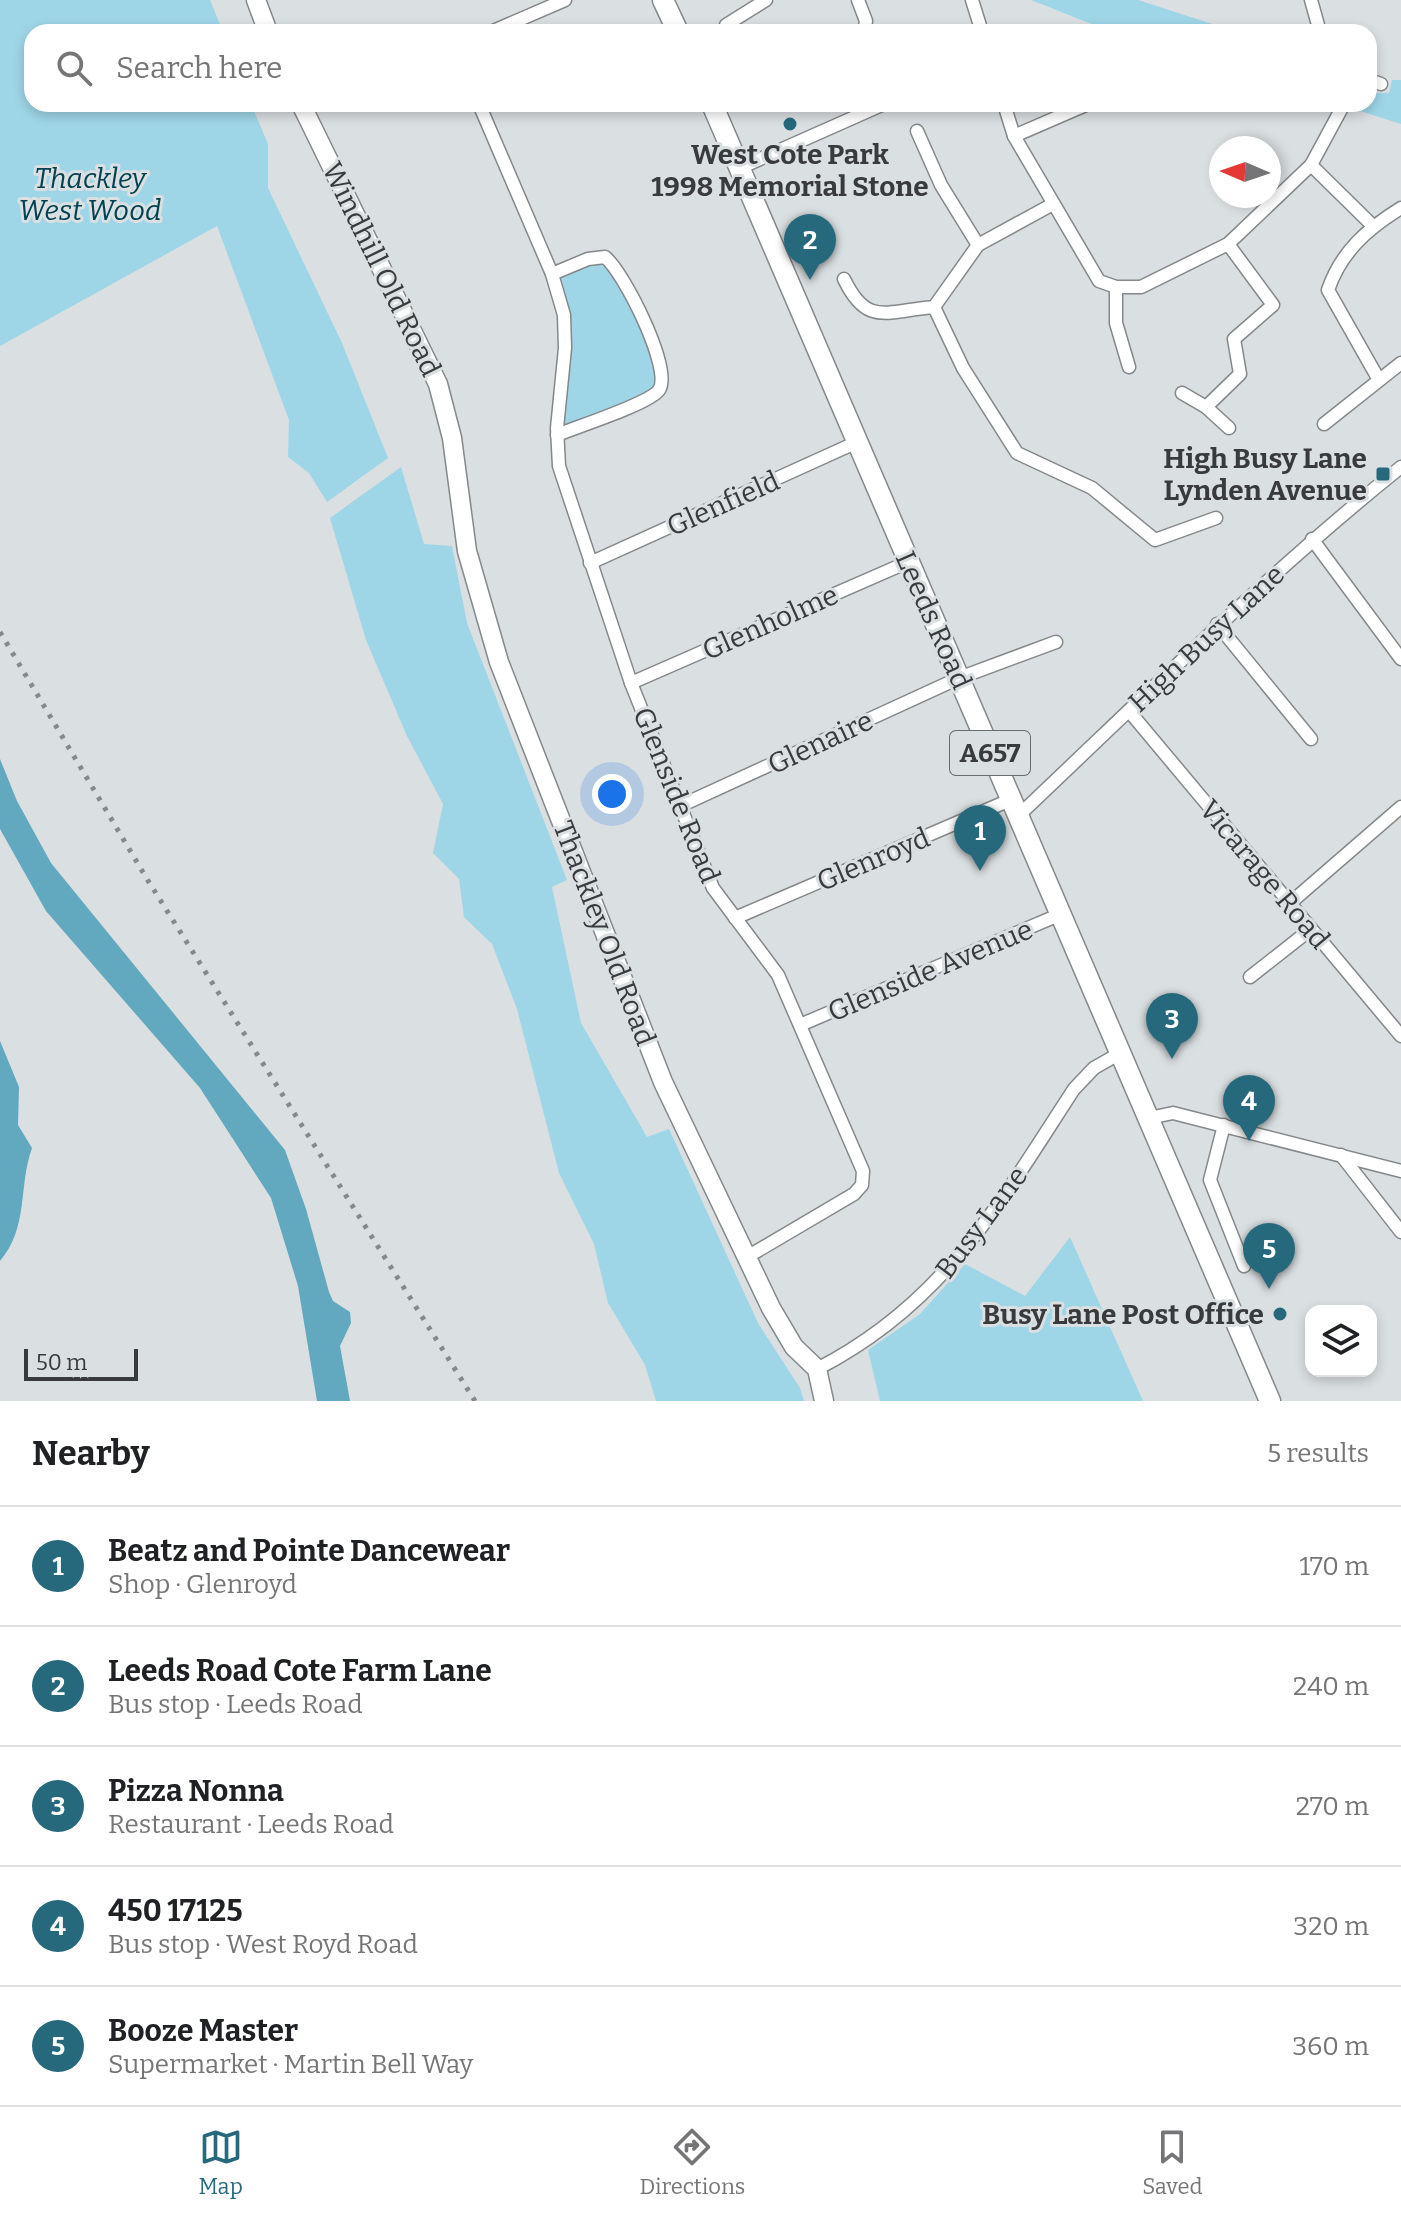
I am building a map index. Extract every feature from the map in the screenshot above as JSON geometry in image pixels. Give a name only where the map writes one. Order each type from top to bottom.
[{"type":"main road","points":[[663,0],[674,24]]},
{"type":"main road","name":"Leeds Road","points":[[716,112],[742,167],[855,443],[1122,1052],[1270,1401]]},
{"type":"street","points":[[256,0],[265,24]]},
{"type":"street","points":[[510,24],[565,0]]},
{"type":"street","points":[[728,24],[766,0]]},
{"type":"street","points":[[858,0],[865,24]]},
{"type":"street","points":[[972,0],[980,24]]},
{"type":"street","points":[[1311,0],[1318,24]]},
{"type":"street","name":"Windhill Old Road","points":[[305,112],[438,384],[452,438]]},
{"type":"street","name":"Glenside Road","points":[[482,112],[552,274],[564,315],[565,348],[557,435],[559,466],[631,683],[713,888],[778,975],[863,1171],[862,1185],[747,1257]]},
{"type":"street","points":[[742,167],[866,112]]},
{"type":"street","points":[[1006,112],[1014,136],[1099,281],[1116,287],[1141,287],[1228,244],[1311,165],[1340,112]]},
{"type":"street","points":[[1014,136],[1070,112]]},
{"type":"street","points":[[917,131],[941,185],[978,245]]},
{"type":"street","points":[[1311,165],[1373,226]]},
{"type":"street","points":[[934,307],[978,245],[1053,204]]},
{"type":"street","points":[[1379,380],[1328,290],[1337,263],[1373,226],[1401,208]]},
{"type":"street","points":[[1206,407],[1240,374],[1234,339],[1273,305],[1228,244]]},
{"type":"street","points":[[552,274],[588,259],[605,257],[614,264],[628,285],[661,366],[662,383],[658,393],[557,435]]},
{"type":"street","points":[[844,279],[856,304],[871,312],[934,307]]},
{"type":"street","points":[[1116,287],[1116,323],[1129,367]]},
{"type":"street","points":[[934,307],[963,368],[1017,453],[1092,488],[1155,540],[1216,518]]},
{"type":"street","points":[[1324,424],[1401,363]]},
{"type":"street","points":[[1182,393],[1206,407],[1229,428]]},
{"type":"street","name":"Thackley Old Road","points":[[452,438],[467,551],[499,662],[663,1082],[794,1347],[817,1369]]},
{"type":"street","name":"Glenfield","points":[[590,563],[855,443]]},
{"type":"street","name":"High Busy Lane","points":[[1014,809],[1129,711],[1217,624],[1312,539],[1401,467]]},
{"type":"street","points":[[1312,539],[1401,659]]},
{"type":"street","name":"Glenholme","points":[[631,683],[908,562]]},
{"type":"street","points":[[1217,624],[1311,739]]},
{"type":"street","name":"Glenaire","points":[[680,806],[959,678],[1056,642]]},
{"type":"street","name":"Vicarage Road","points":[[1129,711],[1401,1036]]},
{"type":"street","points":[[1289,904],[1401,807]]},
{"type":"street","name":"Glenroyd","points":[[735,918],[1014,809]]},
{"type":"street","name":"Glenside Avenue","points":[[800,1025],[1061,914]]},
{"type":"street","points":[[1250,977],[1311,929]]},
{"type":"street","name":"Busy Lane","points":[[817,1369],[853,1351],[927,1293],[966,1249],[1074,1089],[1094,1068],[1122,1052]]},
{"type":"street","points":[[1149,1118],[1173,1113],[1401,1171]]},
{"type":"street","points":[[1224,1125],[1210,1180],[1244,1266]]},
{"type":"street","points":[[1341,1155],[1401,1232]]},
{"type":"street","points":[[817,1369],[824,1401]]},
{"type":"green space","name":"Thackley West Wood","points":[[0,0],[210,0],[220,24],[24,24],[24,112],[254,112],[268,144],[268,188],[342,343],[388,458],[327,502],[309,473],[288,457],[289,420],[217,226],[0,346]]},
{"type":"green space","points":[[1031,0],[1138,0],[1212,24],[1091,24]]},
{"type":"green space","points":[[1392,80],[1401,80],[1401,124],[1363,112],[1377,112],[1377,93],[1389,93]]},
{"type":"green space","points":[[588,259],[614,264],[661,366],[658,393],[557,435],[565,348],[552,274]]},
{"type":"green space","points":[[401,467],[424,544],[452,546],[467,623],[567,880],[552,887],[581,1023],[647,1137],[669,1129],[758,1323],[800,1388],[804,1401],[656,1401],[645,1365],[608,1303],[594,1244],[559,1173],[517,1009],[492,944],[464,917],[459,879],[433,853],[443,804],[407,736],[366,640],[330,518]]},
{"type":"green space","points":[[1070,1237],[1143,1401],[880,1401],[868,1350],[920,1314],[965,1264],[1025,1296]]},
{"type":"shaded area","points":[[0,759],[17,801],[51,863],[285,1150],[306,1209],[329,1292],[333,1301],[350,1312],[351,1323],[340,1346],[350,1401],[317,1401],[298,1286],[271,1198],[200,1088],[46,911],[0,829]]},
{"type":"shaded area","points":[[0,1041],[19,1087],[18,1125],[32,1148],[19,1221],[9,1248],[0,1261]]},
{"type":"railway","points":[[0,632],[147,879],[475,1401]]},
{"type":"place","name":"West Cote Park 1998 Memorial Stone","points":[[790,124]]},
{"type":"place","name":"Leeds Road Cote Farm Lane","points":[[810,280]]},
{"type":"place","name":"High Busy Lane Lynden Avenue","points":[[1383,474]]},
{"type":"place","name":"Beatz and Pointe Dancewear","points":[[980,871]]},
{"type":"place","name":"Pizza Nonna","points":[[1172,1059]]},
{"type":"place","name":"450 17125","points":[[1249,1141]]},
{"type":"place","name":"Booze Master","points":[[1269,1289]]},
{"type":"place","name":"Busy Lane Post Office","points":[[1280,1314]]}]
